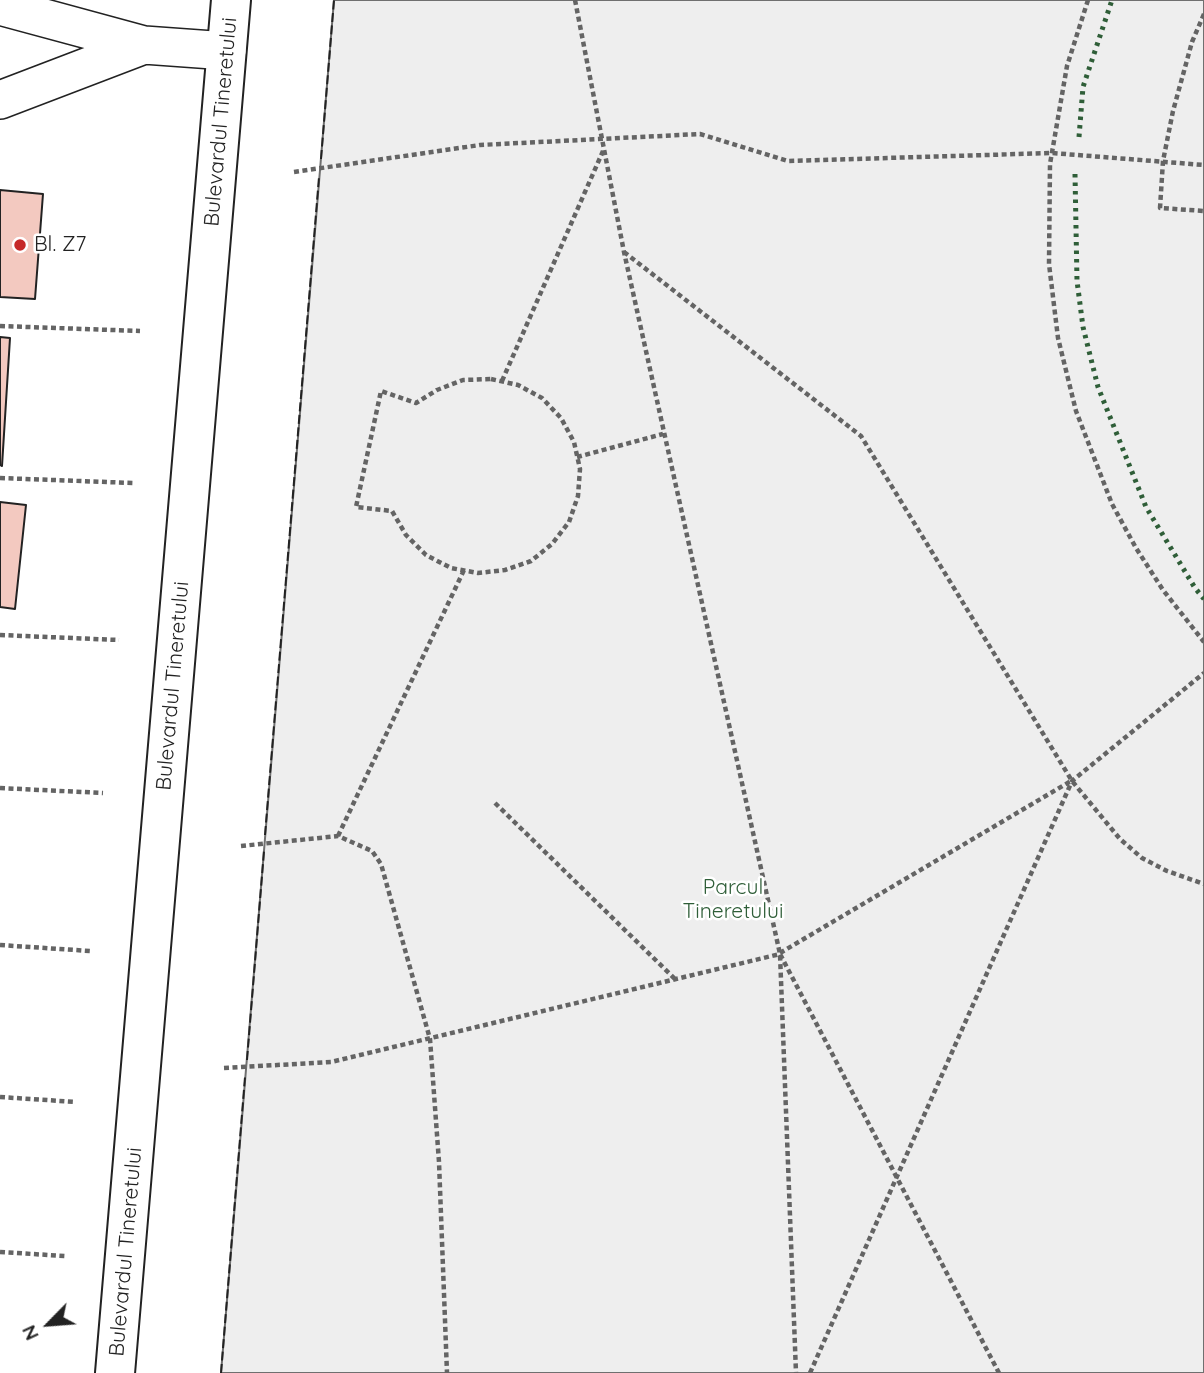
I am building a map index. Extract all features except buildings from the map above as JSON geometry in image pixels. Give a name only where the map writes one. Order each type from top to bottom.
[{"type":"main road","name":"Bulevardul Tineretului","points":[[115,1373],[231,0]]},
{"type":"street","points":[[0,6],[144,45],[227,51]]},
{"type":"street","points":[[0,100],[144,45]]},
{"type":"path","points":[[575,0],[663,434],[780,954],[796,1373]]},
{"type":"path","points":[[1088,0],[1067,66],[1052,153],[1048,214],[1051,289],[1058,338],[1076,411],[1107,492],[1136,548],[1163,590],[1204,642]]},
{"type":"path","points":[[1204,15],[1181,77],[1163,162],[1160,208],[1204,211]]},
{"type":"path","points":[[294,172],[480,145],[700,134],[788,161],[1052,153],[1204,165]]},
{"type":"path","points":[[502,381],[604,151]]},
{"type":"path","points":[[624,252],[862,436],[1072,781],[1119,839],[1142,858],[1167,871],[1204,884]]},
{"type":"path","points":[[0,326],[140,331]]},
{"type":"path","points":[[463,380],[502,381],[518,385],[542,398],[561,418],[574,442],[580,469],[578,496],[569,522],[552,544],[530,561],[505,570],[478,573],[451,568],[426,555],[406,535],[392,511],[356,507],[381,391],[416,403],[437,390],[463,380]]},
{"type":"path","points":[[577,457],[663,434]]},
{"type":"path","points":[[0,478],[133,483]]},
{"type":"path","points":[[338,836],[464,570]]},
{"type":"path","points":[[0,635],[119,640]]},
{"type":"path","points":[[223,1069],[331,1062],[780,954],[1072,781],[1204,673]]},
{"type":"path","points":[[810,1373],[1072,781]]},
{"type":"path","points":[[0,788],[103,793]]},
{"type":"path","points":[[495,803],[675,979]]},
{"type":"path","points":[[241,846],[338,836],[372,851],[381,864],[430,1039],[439,1162],[447,1373]]},
{"type":"path","points":[[0,945],[90,951]]},
{"type":"path","points":[[780,954],[999,1373]]},
{"type":"path","points":[[0,1097],[76,1102]]},
{"type":"path","points":[[0,1252],[65,1255]]},
{"type":"green space","name":"Parcul Tineretului","points":[[334,0],[1204,0],[1204,1373],[221,1373]]},
{"type":"hedge","points":[[1079,137],[1083,87],[1112,0]]},
{"type":"hedge","points":[[1075,174],[1077,281],[1083,327],[1098,387],[1146,507],[1204,599]]},
{"type":"fence","points":[[321,159],[334,0]]},
{"type":"fence","points":[[265,835],[319,177]]},
{"type":"fence","points":[[247,1060],[264,851]]},
{"type":"fence","points":[[221,1373],[245,1077]]},
{"type":"place","name":"Bl. Z7","points":[[20,245]]}]
